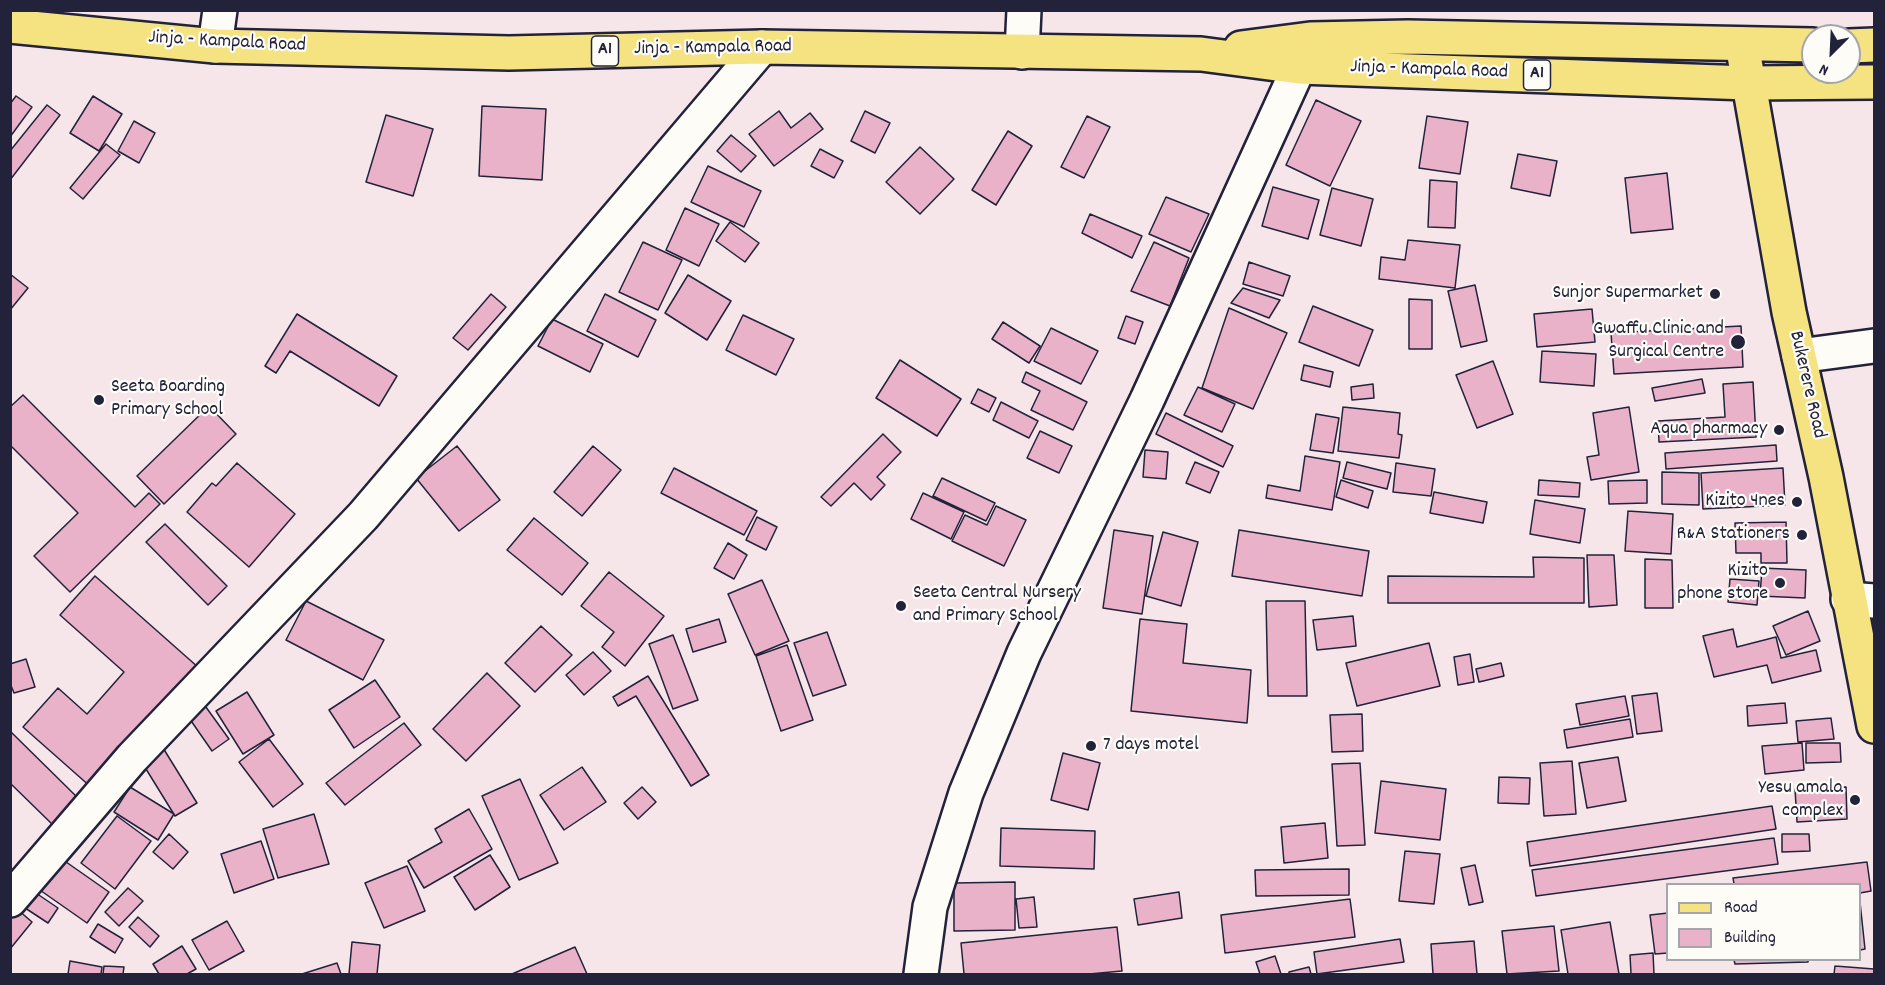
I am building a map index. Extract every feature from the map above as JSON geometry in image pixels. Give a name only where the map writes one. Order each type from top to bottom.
[{"type":"main road","name":"Jinja - Kampala Road","points":[[10,26],[214,46],[509,52],[762,47],[1201,54],[1299,68],[1748,82],[1875,82]]},
{"type":"main road","name":"Jinja - Kampala Road","points":[[1201,54],[1332,38],[1408,37],[1801,45]]},
{"type":"main road","name":"Bukerere Road","points":[[1742,44],[1799,356],[1826,477],[1861,600],[1875,726]]},
{"type":"street","points":[[214,46],[220,10]]},
{"type":"street","points":[[1022,52],[1024,10]]},
{"type":"street","points":[[10,900],[132,758],[363,516],[762,47]]},
{"type":"street","points":[[921,975],[930,907],[966,793],[1015,675],[1146,400],[1299,68]]},
{"type":"street","points":[[1799,356],[1875,346]]},
{"type":"building","points":[[16,96],[32,107],[10,137],[10,104]]},
{"type":"building","points":[[93,96],[122,114],[99,151],[70,133]]},
{"type":"building","points":[[1316,100],[1361,121],[1330,186],[1286,165]]},
{"type":"building","points":[[47,105],[60,115],[10,180],[10,151]]},
{"type":"building","points":[[482,106],[546,109],[542,180],[479,176]]},
{"type":"building","points":[[779,111],[791,128],[810,113],[823,129],[774,166],[749,134]]},
{"type":"building","points":[[865,111],[890,123],[875,153],[851,141]]},
{"type":"building","points":[[386,115],[433,129],[413,196],[366,182]]},
{"type":"building","points":[[1087,116],[1110,127],[1084,178],[1061,167]]},
{"type":"building","points":[[1427,116],[1468,122],[1460,174],[1419,168]]},
{"type":"building","points":[[134,121],[155,133],[139,163],[118,151]]},
{"type":"building","points":[[1008,131],[1032,146],[996,205],[972,190]]},
{"type":"building","points":[[731,135],[756,156],[741,172],[717,151]]},
{"type":"building","points":[[106,144],[120,155],[83,199],[70,188]]},
{"type":"building","points":[[920,147],[954,179],[920,214],[886,182]]},
{"type":"building","points":[[820,149],[843,161],[834,178],[811,166]]},
{"type":"building","points":[[1518,154],[1557,161],[1550,196],[1511,188]]},
{"type":"building","points":[[708,166],[761,191],[744,227],[691,202]]},
{"type":"building","points":[[1667,173],[1673,229],[1631,233],[1625,178]]},
{"type":"building","points":[[1430,180],[1457,182],[1455,228],[1428,227]]},
{"type":"building","points":[[1273,187],[1319,200],[1308,239],[1262,226]]},
{"type":"building","points":[[1332,188],[1373,199],[1361,246],[1320,235]]},
{"type":"building","points":[[1166,197],[1209,214],[1191,252],[1149,234]]},
{"type":"building","points":[[685,208],[719,224],[699,266],[666,250]]},
{"type":"building","points":[[1090,214],[1142,236],[1132,258],[1082,233]]},
{"type":"building","points":[[730,222],[759,243],[745,262],[716,241]]},
{"type":"building","points":[[1408,240],[1460,245],[1455,288],[1379,279],[1381,257],[1405,260]]},
{"type":"building","points":[[643,242],[682,260],[658,310],[619,292]]},
{"type":"building","points":[[1154,242],[1189,258],[1170,306],[1131,291]]},
{"type":"building","points":[[1249,262],[1290,276],[1283,296],[1243,284]]},
{"type":"building","points":[[10,274],[28,288],[10,310]]},
{"type":"building","points":[[688,275],[731,301],[707,340],[665,313]]},
{"type":"building","points":[[1475,285],[1487,341],[1461,347],[1448,291]]},
{"type":"building","points":[[1243,288],[1280,300],[1269,318],[1231,303]]},
{"type":"building","points":[[491,294],[506,307],[468,350],[453,338]]},
{"type":"building","points":[[605,294],[656,320],[638,357],[587,331]]},
{"type":"building","points":[[1409,299],[1432,300],[1432,349],[1409,349]]},
{"type":"building","points":[[1313,306],[1373,330],[1359,366],[1299,342]]},
{"type":"building","points":[[1229,308],[1287,333],[1253,409],[1202,388]]},
{"type":"building","points":[[1592,309],[1595,342],[1537,347],[1534,314]]},
{"type":"building","points":[[297,314],[397,376],[379,406],[290,351],[276,373],[265,366]]},
{"type":"building","points":[[743,315],[794,339],[776,375],[726,350]]},
{"type":"building","points":[[1126,316],[1143,322],[1135,344],[1118,338]]},
{"type":"building","points":[[552,319],[603,344],[590,372],[538,346]]},
{"type":"building","points":[[1003,322],[1040,346],[1029,363],[992,339]]},
{"type":"building","points":[[1741,326],[1743,367],[1614,374],[1611,333]]},
{"type":"building","points":[[1051,328],[1098,351],[1081,384],[1034,361]]},
{"type":"building","points":[[1542,351],[1596,354],[1594,386],[1540,382]]},
{"type":"building","points":[[900,360],[961,399],[937,436],[876,398]]},
{"type":"building","points":[[1493,361],[1513,414],[1477,428],[1456,375]]},
{"type":"building","points":[[1304,365],[1333,372],[1330,387],[1301,380]]},
{"type":"building","points":[[1026,372],[1087,402],[1073,430],[1031,410],[1040,391],[1022,382]]},
{"type":"building","points":[[1702,379],[1705,393],[1655,401],[1652,388]]},
{"type":"building","points":[[1753,382],[1756,437],[1659,442],[1658,421],[1725,417],[1723,384]]},
{"type":"building","points":[[1373,384],[1374,398],[1352,400],[1351,387]]},
{"type":"building","points":[[1198,387],[1235,404],[1222,432],[1184,415]]},
{"type":"building","points":[[978,389],[996,398],[989,412],[971,403]]},
{"type":"building","points":[[23,395],[135,507],[149,493],[160,504],[70,592],[34,556],[78,513],[10,445],[10,407]]},
{"type":"building","points":[[1001,402],[1038,421],[1029,438],[993,420]]},
{"type":"building","points":[[209,406],[236,434],[164,504],[137,476]]},
{"type":"building","points":[[1343,407],[1400,413],[1398,434],[1402,435],[1399,458],[1338,451]]},
{"type":"building","points":[[1629,407],[1639,472],[1591,480],[1587,457],[1599,455],[1593,413]]},
{"type":"building","points":[[1166,413],[1233,446],[1223,467],[1156,434]]},
{"type":"building","points":[[1316,414],[1339,418],[1333,453],[1310,450]]},
{"type":"building","points":[[1040,431],[1072,446],[1059,473],[1027,458]]},
{"type":"building","points":[[883,434],[901,452],[877,477],[885,485],[871,500],[854,483],[831,506],[821,497]]},
{"type":"building","points":[[1776,445],[1777,461],[1666,469],[1665,453]]},
{"type":"building","points":[[457,446],[500,500],[459,531],[416,478]]},
{"type":"building","points":[[593,446],[621,470],[582,516],[554,492]]},
{"type":"building","points":[[1145,450],[1168,452],[1166,479],[1143,477]]},
{"type":"building","points":[[1305,456],[1340,462],[1332,510],[1266,498],[1268,485],[1300,491]]},
{"type":"building","points":[[1195,462],[1219,472],[1210,493],[1186,483]]},
{"type":"building","points":[[1347,462],[1391,473],[1387,489],[1343,478]]},
{"type":"building","points":[[237,463],[295,514],[249,567],[187,512],[212,483],[216,486]]},
{"type":"building","points":[[1396,463],[1435,469],[1431,496],[1393,492]]},
{"type":"building","points":[[674,468],[757,511],[744,535],[661,493]]},
{"type":"building","points":[[1783,468],[1785,505],[1703,509],[1701,473]]},
{"type":"building","points":[[1662,472],[1699,473],[1699,505],[1662,504]]},
{"type":"building","points":[[942,478],[995,503],[986,521],[933,496]]},
{"type":"building","points":[[1341,480],[1373,491],[1368,508],[1336,497]]},
{"type":"building","points":[[1539,480],[1580,483],[1579,497],[1538,495]]},
{"type":"building","points":[[1647,480],[1647,503],[1609,504],[1608,481]]},
{"type":"building","points":[[1434,492],[1487,502],[1483,523],[1430,513]]},
{"type":"building","points":[[923,493],[964,512],[951,539],[911,519]]},
{"type":"building","points":[[1535,500],[1585,509],[1580,543],[1530,534]]},
{"type":"building","points":[[996,506],[1026,520],[1004,566],[952,541],[965,515],[987,525]]},
{"type":"building","points":[[1628,511],[1673,514],[1671,554],[1625,551]]},
{"type":"building","points":[[757,517],[777,527],[766,550],[746,540]]},
{"type":"building","points":[[534,518],[588,563],[562,595],[507,550]]},
{"type":"building","points":[[1786,522],[1787,563],[1761,563],[1761,553],[1736,553],[1735,523]]},
{"type":"building","points":[[165,524],[227,586],[208,605],[146,542]]},
{"type":"building","points":[[1114,530],[1153,536],[1142,614],[1103,608]]},
{"type":"building","points":[[1239,530],[1369,551],[1362,596],[1232,576]]},
{"type":"building","points":[[1163,532],[1198,542],[1181,606],[1146,596]]},
{"type":"building","points":[[728,543],[747,555],[734,579],[714,568]]},
{"type":"building","points":[[1587,555],[1614,555],[1617,605],[1589,607]]},
{"type":"building","points":[[1533,557],[1584,558],[1584,603],[1388,603],[1388,576],[1534,577]]},
{"type":"building","points":[[1645,559],[1672,560],[1673,608],[1645,608]]},
{"type":"building","points":[[1762,568],[1806,570],[1805,598],[1760,596]]},
{"type":"building","points":[[609,572],[664,616],[625,666],[602,647],[614,632],[581,606]]},
{"type":"building","points":[[95,576],[199,668],[92,788],[23,727],[58,688],[87,714],[124,672],[60,615]]},
{"type":"building","points":[[1730,579],[1759,581],[1757,605],[1728,602]]},
{"type":"building","points":[[762,580],[789,641],[755,655],[728,594]]},
{"type":"building","points":[[306,601],[384,640],[363,680],[286,640]]},
{"type":"building","points":[[1266,601],[1305,601],[1307,696],[1268,696]]},
{"type":"building","points":[[1808,611],[1820,641],[1786,655],[1773,626]]},
{"type":"building","points":[[1353,616],[1356,646],[1317,650],[1313,620]]},
{"type":"building","points":[[719,619],[726,642],[693,652],[686,629]]},
{"type":"building","points":[[1140,619],[1187,624],[1183,663],[1251,670],[1247,723],[1131,711]]},
{"type":"building","points":[[541,626],[572,655],[535,692],[505,663]]},
{"type":"building","points":[[1733,629],[1737,647],[1776,637],[1781,658],[1816,650],[1821,671],[1772,683],[1767,665],[1714,677],[1703,636]]},
{"type":"building","points":[[827,632],[846,685],[813,696],[794,643]]},
{"type":"building","points":[[673,635],[698,700],[673,709],[649,644]]},
{"type":"building","points":[[1429,643],[1440,686],[1357,706],[1346,663]]},
{"type":"building","points":[[787,645],[813,720],[781,731],[756,656]]},
{"type":"building","points":[[593,652],[611,671],[584,695],[566,675]]},
{"type":"building","points":[[1470,654],[1474,682],[1458,685],[1454,657]]},
{"type":"building","points":[[26,659],[35,687],[14,693],[10,683],[10,664]]},
{"type":"building","points":[[1501,663],[1504,676],[1479,682],[1476,669]]},
{"type":"building","points":[[487,673],[520,706],[466,761],[433,729]]},
{"type":"building","points":[[648,676],[709,775],[691,786],[636,696],[618,706],[613,697]]},
{"type":"building","points":[[375,680],[400,717],[354,748],[329,710]]},
{"type":"building","points":[[247,692],[274,735],[243,754],[216,711]]},
{"type":"building","points":[[1657,693],[1662,731],[1637,734],[1632,696]]},
{"type":"building","points":[[1625,696],[1629,716],[1580,725],[1576,704]]},
{"type":"building","points":[[203,703],[229,739],[212,751],[187,715]]},
{"type":"building","points":[[1785,703],[1787,723],[1748,726],[1747,706]]},
{"type":"building","points":[[1362,714],[1363,751],[1332,752],[1330,715]]},
{"type":"building","points":[[1831,718],[1834,739],[1798,742],[1796,721]]},
{"type":"building","points":[[1630,719],[1633,737],[1567,748],[1564,730]]},
{"type":"building","points":[[404,723],[421,745],[345,805],[326,783]]},
{"type":"building","points":[[10,731],[80,800],[54,826],[10,783]]},
{"type":"building","points":[[269,739],[303,784],[273,807],[239,762]]},
{"type":"building","points":[[160,743],[197,803],[175,816],[138,756]]},
{"type":"building","points":[[1802,743],[1804,770],[1765,774],[1762,746]]},
{"type":"building","points":[[1806,743],[1840,743],[1841,762],[1806,763]]},
{"type":"building","points":[[1063,753],[1100,763],[1088,810],[1051,800]]},
{"type":"building","points":[[1618,757],[1626,801],[1587,808],[1579,763]]},
{"type":"building","points":[[1572,761],[1576,814],[1544,816],[1540,763]]},
{"type":"building","points":[[1360,763],[1365,845],[1337,846],[1332,764]]},
{"type":"building","points":[[582,767],[606,802],[564,830],[540,795]]},
{"type":"building","points":[[1499,777],[1530,778],[1529,804],[1498,803]]},
{"type":"building","points":[[520,779],[558,863],[519,880],[482,796]]},
{"type":"building","points":[[1381,781],[1446,789],[1440,840],[1375,833]]},
{"type":"building","points":[[130,787],[174,814],[158,840],[114,812]]},
{"type":"building","points":[[642,787],[656,802],[638,819],[624,803]]},
{"type":"building","points":[[1846,787],[1847,819],[1797,822],[1795,789]]},
{"type":"building","points":[[1772,806],[1776,829],[1530,866],[1527,842]]},
{"type":"building","points":[[469,809],[492,849],[424,888],[408,861],[442,842],[435,829]]},
{"type":"building","points":[[314,814],[329,864],[278,878],[263,829]]},
{"type":"building","points":[[117,816],[151,841],[115,889],[81,863]]},
{"type":"building","points":[[1325,823],[1328,858],[1284,863],[1281,827]]},
{"type":"building","points":[[1001,828],[1095,831],[1094,869],[1000,866]]},
{"type":"building","points":[[169,834],[188,852],[173,869],[153,852]]},
{"type":"building","points":[[1782,834],[1809,834],[1810,851],[1782,852]]},
{"type":"building","points":[[1774,838],[1778,864],[1536,896],[1532,870]]},
{"type":"building","points":[[261,841],[274,879],[234,893],[221,854]]},
{"type":"building","points":[[1405,851],[1440,854],[1434,904],[1399,901]]},
{"type":"building","points":[[490,855],[510,887],[475,910],[454,877]]},
{"type":"building","points":[[59,857],[109,892],[87,923],[37,888]]},
{"type":"building","points":[[1867,862],[1871,891],[1861,893],[1861,883],[1734,883],[1733,878]]},
{"type":"building","points":[[1475,865],[1483,902],[1469,905],[1461,868]]},
{"type":"building","points":[[407,866],[425,911],[384,928],[365,883]]},
{"type":"building","points":[[1349,869],[1349,895],[1256,896],[1255,870]]},
{"type":"building","points":[[1015,882],[1015,930],[954,931],[954,883]]},
{"type":"building","points":[[128,888],[143,901],[119,926],[105,912]]},
{"type":"building","points":[[30,889],[58,908],[48,923],[19,904]]},
{"type":"building","points":[[1179,892],[1182,918],[1138,925],[1134,899]]},
{"type":"building","points":[[1034,897],[1037,927],[1019,928],[1016,899]]},
{"type":"building","points":[[1350,899],[1355,937],[1225,953],[1221,915]]},
{"type":"building","points":[[17,909],[32,922],[10,949],[10,917]]},
{"type":"building","points":[[1861,911],[1865,949],[1861,950]]},
{"type":"building","points":[[1666,913],[1666,953],[1655,954],[1650,915]]},
{"type":"building","points":[[138,917],[159,936],[150,947],[129,927]]},
{"type":"building","points":[[227,921],[244,951],[209,970],[192,940]]},
{"type":"building","points":[[1610,922],[1619,974],[1568,974],[1561,930]]},
{"type":"building","points":[[98,924],[123,939],[115,953],[90,937]]},
{"type":"building","points":[[1554,926],[1559,971],[1507,974],[1502,931]]},
{"type":"building","points":[[1117,927],[1122,971],[1089,974],[964,974],[961,943]]},
{"type":"building","points":[[1400,939],[1404,962],[1317,974],[1314,952]]},
{"type":"building","points":[[1474,941],[1477,974],[1433,974],[1431,944]]},
{"type":"building","points":[[352,942],[380,945],[377,974],[349,974]]},
{"type":"building","points":[[182,946],[196,969],[187,974],[159,974],[153,964]]},
{"type":"building","points":[[575,947],[587,974],[512,974]]},
{"type":"building","points":[[1653,953],[1654,974],[1631,974],[1630,955]]},
{"type":"building","points":[[1275,956],[1281,974],[1260,974],[1256,962]]},
{"type":"building","points":[[70,961],[102,967],[101,974],[68,974]]},
{"type":"building","points":[[1734,961],[1808,961],[1808,962],[1735,964]]},
{"type":"building","points":[[337,963],[341,974],[302,974]]},
{"type":"building","points":[[104,966],[124,967],[123,974],[103,974]]},
{"type":"building","points":[[1835,966],[1874,969],[1874,974],[1834,974]]},
{"type":"building","points":[[1309,967],[1311,974],[1289,974],[1289,972]]},
{"type":"place","name":"Sunjor Supermarket","points":[[1715,294]]},
{"type":"place","name":"Gwaffu Clinic and Surgical Centre","points":[[1738,342]]},
{"type":"place","name":"Seeta Boarding Primary School","points":[[99,400]]},
{"type":"place","name":"Aqua pharmacy","points":[[1779,430]]},
{"type":"place","name":"Kizito 4nes","points":[[1797,502]]},
{"type":"place","name":"R&A Stationers","points":[[1802,535]]},
{"type":"place","name":"Kizito phone store","points":[[1780,583]]},
{"type":"place","name":"Seeta Central Nursery and Primary School","points":[[901,606]]},
{"type":"place","name":"7 days motel","points":[[1091,746]]},
{"type":"place","name":"Yesu amala complex","points":[[1855,800]]}]
